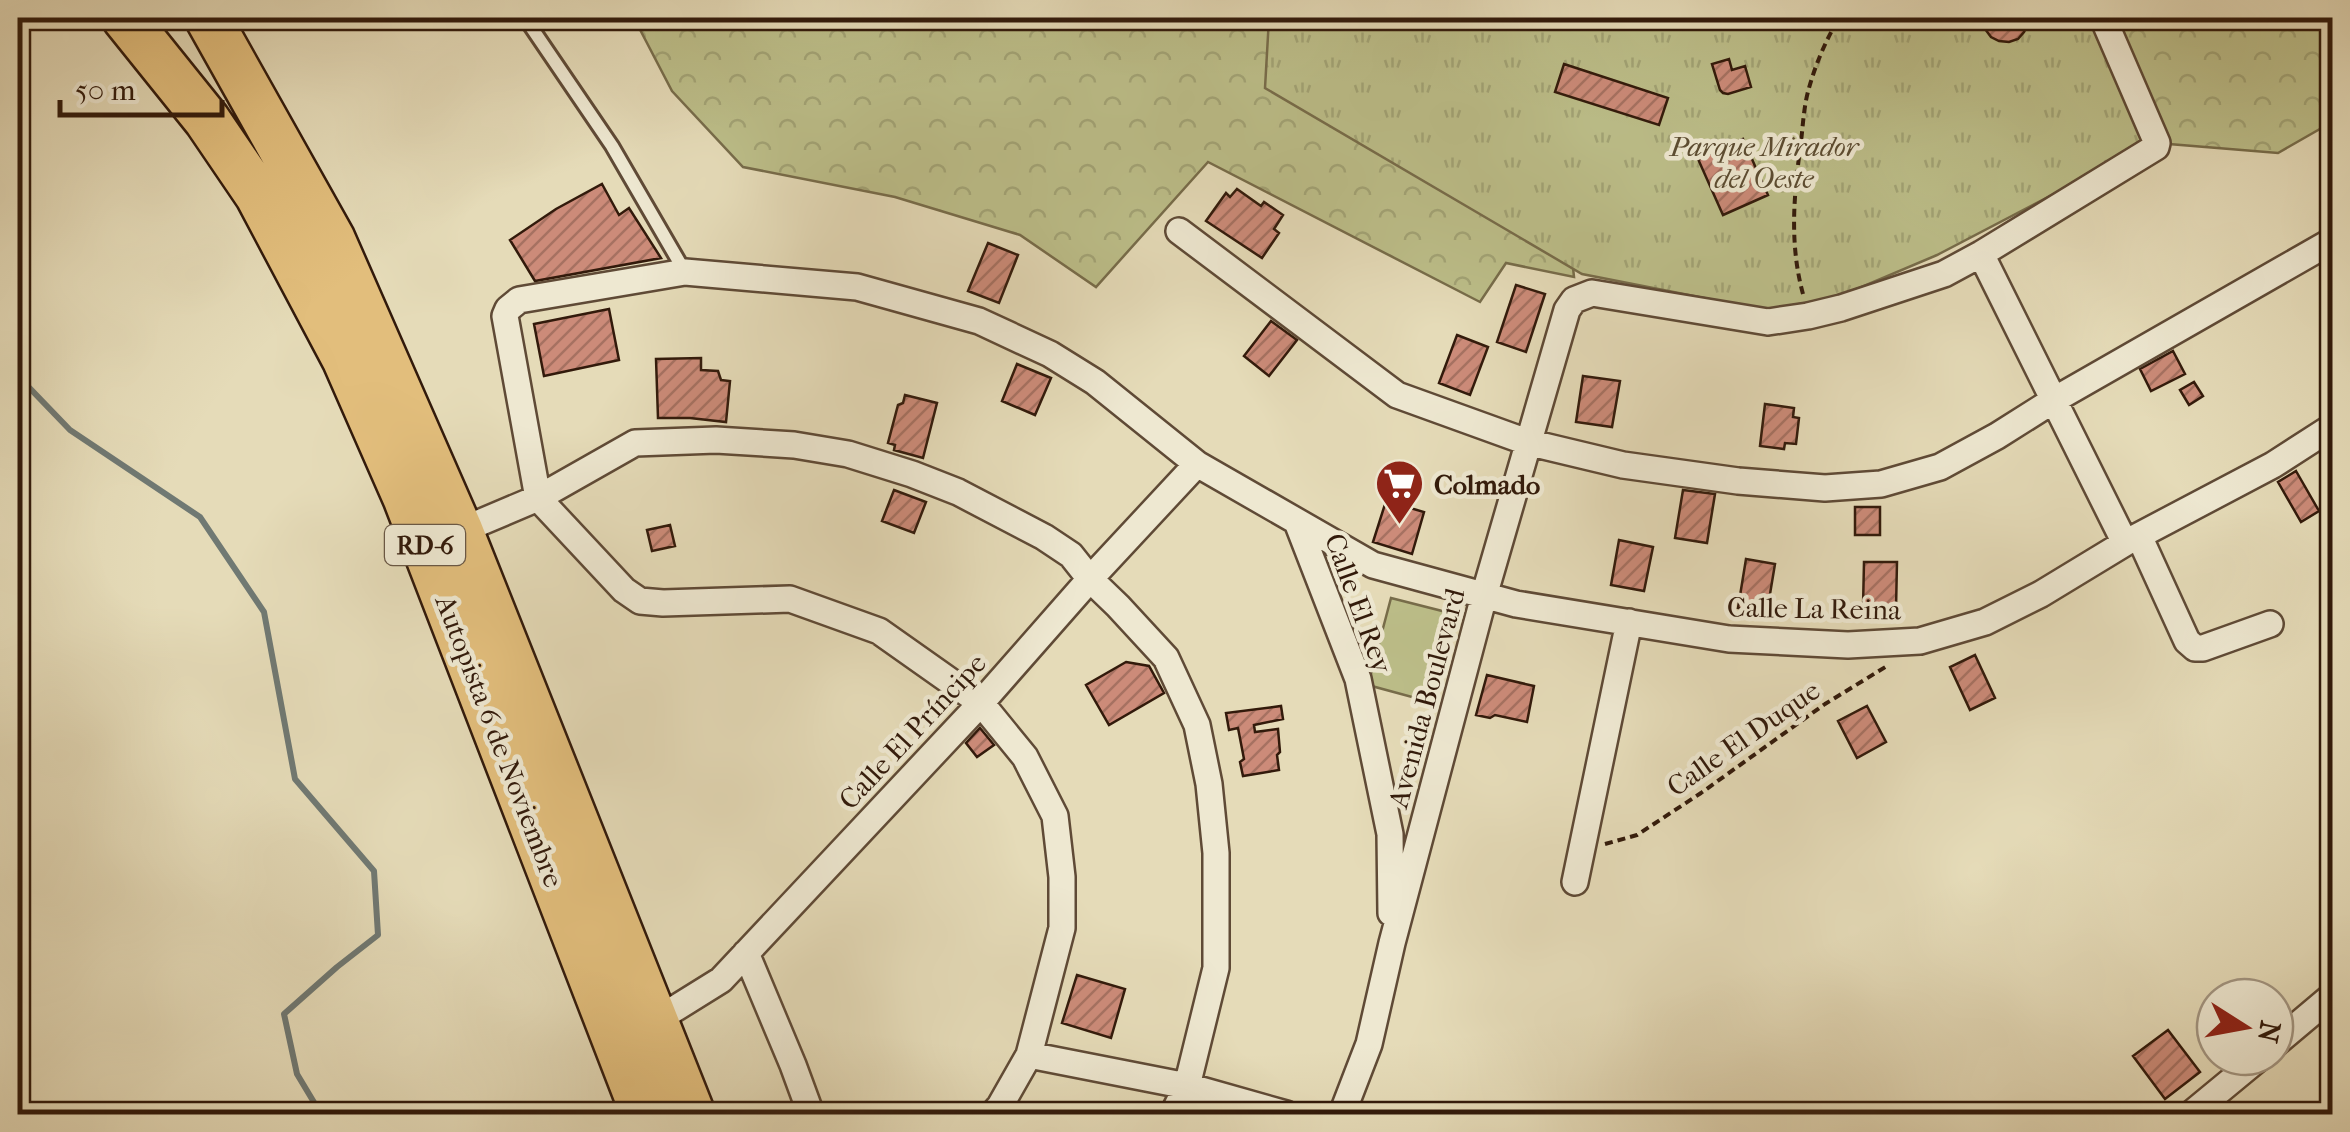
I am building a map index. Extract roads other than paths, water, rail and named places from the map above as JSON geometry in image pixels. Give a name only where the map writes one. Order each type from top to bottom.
[{"type":"highway","name":"Autopista 6 de Noviembre","points":[[125,18],[207,120],[258,195],[345,360],[406,498],[644,1114]]},
{"type":"highway","name":"Autopista 6 de Noviembre","points":[[208,18],[332,239],[460,531],[692,1114]]},
{"type":"street","points":[[2102,18],[2156,148],[1981,254],[2054,400],[2187,641],[2195,648],[2203,648],[2270,624]]},
{"type":"street","points":[[1180,231],[1397,394],[1527,442],[1624,465],[1738,481],[1826,488],[1881,484],[1940,466],[2332,241]]},
{"type":"street","name":"Avenida Boulevard","points":[[1342,1114],[1369,1044],[1484,596],[1567,310],[1574,300],[1592,294],[1768,322],[1841,308],[1944,274],[1981,254]]},
{"type":"street","name":"Calle La Reina","points":[[538,498],[505,316],[508,309],[519,300],[685,272],[857,287],[979,321],[1050,354],[1095,382],[1197,464],[1374,565],[1516,604],[1729,638],[1848,645],[1920,641],[1984,622],[2042,594],[2132,539],[2273,465],[2332,427]]},
{"type":"street","points":[[460,531],[538,498],[635,442],[716,440],[794,445],[848,454],[912,474],[958,492],[1071,555],[1166,658],[1197,725],[1209,784],[1216,853],[1216,968],[1187,1086],[1174,1114]]},
{"type":"street","name":"Calle El Príncipe","points":[[655,1022],[721,980],[1197,464]]},
{"type":"street","points":[[538,498],[624,590],[640,600],[663,603],[790,599],[878,631],[980,703],[1025,757],[1055,816],[1062,876],[1062,928],[1029,1055],[993,1114]]},
{"type":"street","name":"Calle El Rey","points":[[1297,522],[1358,679],[1390,834],[1392,943]]},
{"type":"street","points":[[1575,882],[1629,622]]},
{"type":"street","points":[[746,954],[811,1114]]},
{"type":"street","points":[[2295,1027],[2332,996]]},
{"type":"street","points":[[1029,1055],[1187,1086],[1286,1114]]},
{"type":"street","points":[[2191,1114],[2236,1077]]},
{"type":"lane","points":[[526,18],[612,146],[685,272]]},
{"type":"waterway","points":[[18,376],[70,430],[200,517],[264,612],[295,779],[374,871],[378,935],[284,1014],[297,1074],[321,1114]]},
{"type":"place","name":"Colmado","points":[[1399,526]]},
{"type":"park label","name":"Parque Mirador del Oeste","points":[[1764,162]]}]
